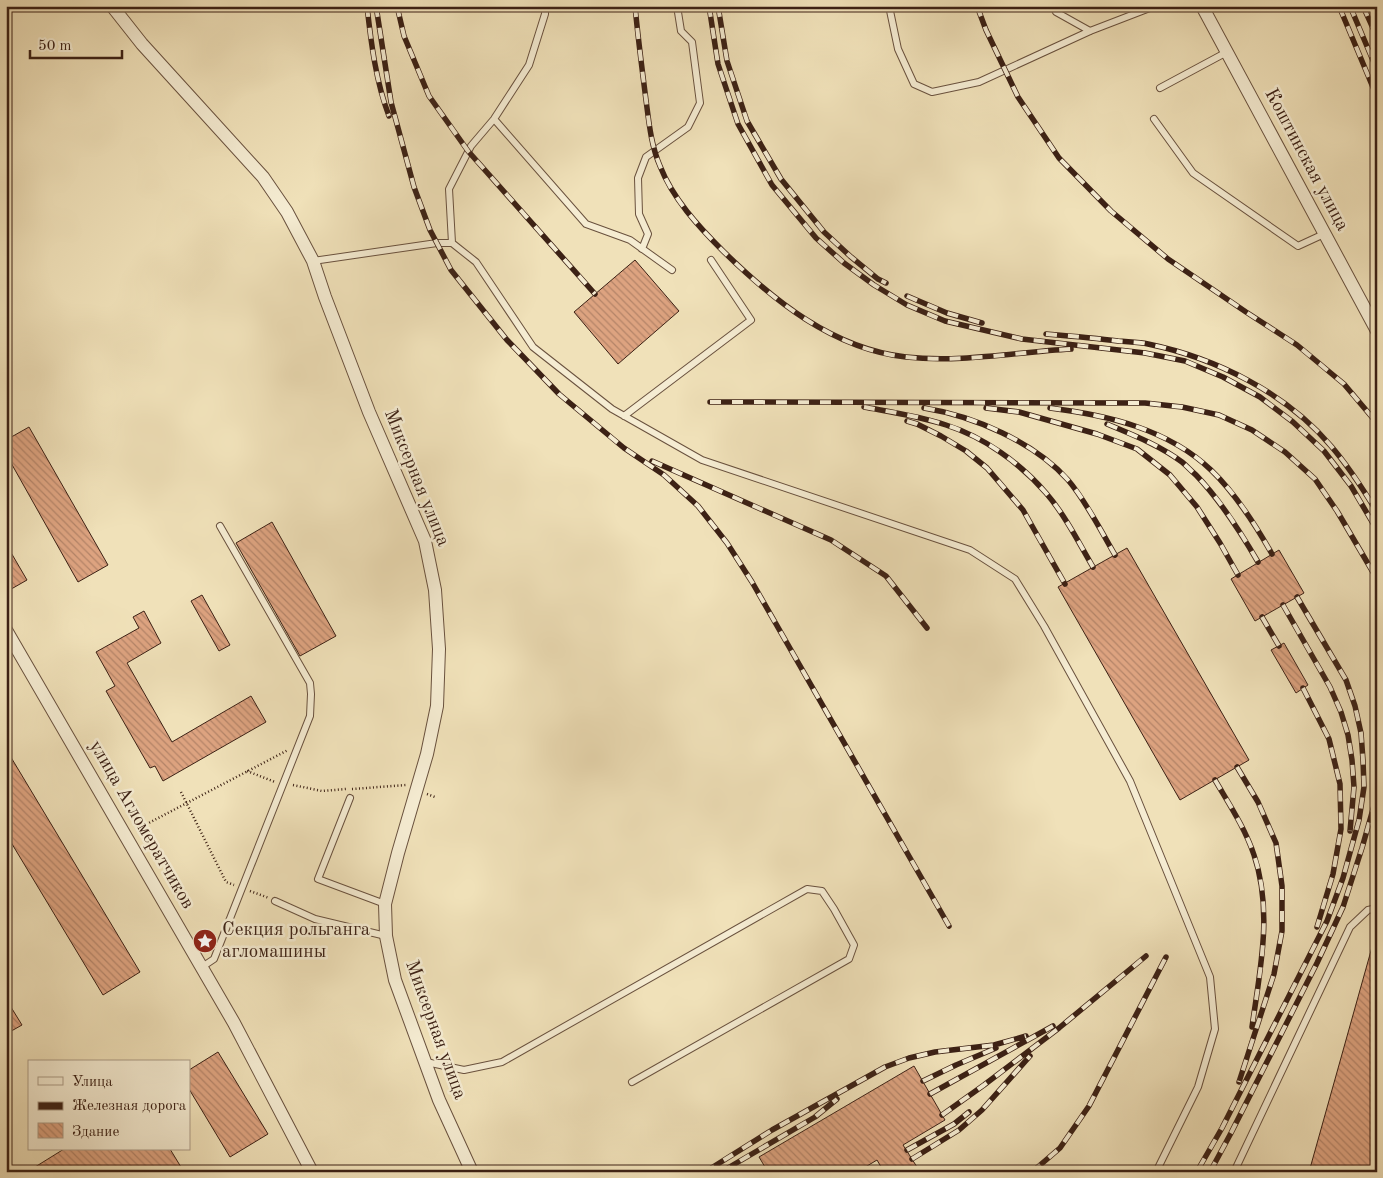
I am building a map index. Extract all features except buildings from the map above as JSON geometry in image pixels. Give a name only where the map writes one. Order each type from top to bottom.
[{"type":"street","name":"Миксерная улица","points":[[112,6],[142,44],[263,177],[287,212],[313,261],[369,412],[425,542],[435,590],[439,649],[437,706],[427,754],[385,904],[386,936],[394,980],[439,1100],[472,1172]]},
{"type":"street","name":"Коштинская улица","points":[[1202,6],[1377,331]]},
{"type":"street","name":"улица Агломератчиков","points":[[6,630],[202,967],[312,1172]]},
{"type":"lane","points":[[452,243],[449,189],[471,146],[494,119],[528,65],[546,6]]},
{"type":"lane","points":[[642,249],[648,234],[639,214],[638,178],[646,157],[688,127],[700,103],[692,42],[681,31],[677,6]]},
{"type":"lane","points":[[889,6],[898,49],[914,84],[932,92],[980,82],[1090,31],[1154,6]]},
{"type":"lane","points":[[1052,6],[1056,12],[1090,31]]},
{"type":"lane","points":[[1160,88],[1227,52]]},
{"type":"lane","points":[[494,119],[586,224],[630,240],[672,270]]},
{"type":"lane","points":[[1154,119],[1193,173],[1298,246],[1324,234]]},
{"type":"lane","points":[[313,261],[437,243],[452,243],[476,262],[533,347],[612,409],[702,460],[970,550],[1015,578],[1044,626],[1130,781],[1210,977],[1215,1029],[1198,1087],[1156,1172]]},
{"type":"lane","points":[[624,416],[751,320],[711,260]]},
{"type":"lane","points":[[202,967],[214,959],[310,716],[311,694],[310,683],[220,526]]},
{"type":"lane","points":[[350,798],[318,879],[385,904]]},
{"type":"lane","points":[[425,1062],[464,1070],[502,1062],[807,889],[822,891],[854,945],[849,960],[632,1082]]},
{"type":"lane","points":[[274,901],[315,920],[386,936]]},
{"type":"lane","points":[[1234,1172],[1350,927],[1368,910],[1377,908]]},
{"type":"path","points":[[143,826],[289,749]]},
{"type":"path","points":[[248,771],[273,781],[322,791],[405,784],[435,797]]},
{"type":"path","points":[[181,792],[226,882],[274,901]]},
{"type":"railway","points":[[367,6],[377,76],[389,116]]},
{"type":"railway","points":[[376,6],[391,102],[414,187],[430,230],[451,270],[507,340],[559,394],[624,448],[664,475],[698,506],[727,543],[752,582],[949,926]]},
{"type":"railway","points":[[397,6],[404,36],[429,96],[468,151],[595,294]]},
{"type":"railway","points":[[635,6],[651,134],[654,150],[665,178],[679,201],[704,232],[762,287],[784,304],[829,333],[879,352],[906,357],[947,359],[1071,349]]},
{"type":"railway","points":[[709,6],[718,64],[738,124],[772,185],[816,238],[844,263],[874,285],[907,305],[945,321],[1022,339],[1145,353],[1185,361],[1223,377],[1260,397],[1293,422],[1324,451],[1351,486],[1377,530]]},
{"type":"railway","points":[[718,6],[727,61],[747,121],[781,179],[824,232],[850,256],[878,279],[886,283]]},
{"type":"railway","points":[[977,6],[986,30],[1018,97],[1059,158],[1111,211],[1168,259],[1297,345],[1344,384],[1377,423]]},
{"type":"railway","points":[[1339,6],[1377,97]]},
{"type":"railway","points":[[1350,6],[1377,70]]},
{"type":"railway","points":[[1363,6],[1377,37]]},
{"type":"railway","points":[[907,296],[947,313],[982,323]]},
{"type":"railway","points":[[1046,334],[1148,344],[1199,358],[1248,380],[1271,394],[1313,427],[1344,462],[1377,512]]},
{"type":"railway","points":[[710,402],[1145,403],[1182,407],[1219,415],[1252,430],[1285,452],[1315,479],[1337,511],[1377,579]]},
{"type":"railway","points":[[864,407],[946,425],[974,436],[1001,452],[1025,471],[1046,493],[1059,510],[1093,567]]},
{"type":"railway","points":[[924,408],[963,417],[983,424],[1021,443],[1054,466],[1075,488],[1115,555]]},
{"type":"railway","points":[[986,408],[1019,412],[1097,434],[1137,449],[1170,475],[1197,507],[1238,575]]},
{"type":"railway","points":[[1050,408],[1115,420],[1136,426],[1176,444],[1194,456],[1220,479],[1237,499],[1272,554]]},
{"type":"railway","points":[[907,421],[941,436],[966,451],[987,468],[1023,510],[1065,584]]},
{"type":"railway","points":[[1107,424],[1155,445],[1184,464],[1196,475],[1222,506],[1258,562]]},
{"type":"railway","points":[[652,461],[831,540],[886,576],[927,628]]},
{"type":"railway","points":[[1199,1168],[1222,1128],[1327,921],[1343,878],[1359,820],[1364,787],[1361,733],[1355,706],[1346,680],[1297,597]]},
{"type":"railway","points":[[1283,605],[1330,687],[1341,712],[1348,735],[1354,787],[1350,831]]},
{"type":"railway","points":[[1262,617],[1279,646]]},
{"type":"railway","points":[[1303,688],[1329,739],[1340,784],[1341,829],[1333,874],[1317,927]]},
{"type":"railway","points":[[1237,767],[1258,802],[1276,843],[1282,886],[1282,931],[1274,974],[1239,1082]]},
{"type":"railway","points":[[1215,780],[1246,835],[1260,876],[1263,897],[1263,941],[1252,1027]]},
{"type":"railway","points":[[1210,1172],[1317,963],[1343,907],[1377,795]]},
{"type":"railway","points":[[942,1115],[1059,1028],[1146,956]]},
{"type":"railway","points":[[1032,1172],[1060,1148],[1089,1106],[1166,957]]},
{"type":"railway","points":[[930,1094],[1053,1026]]},
{"type":"railway","points":[[705,1172],[772,1130],[885,1067],[909,1058],[935,1052],[994,1045],[1026,1036]]},
{"type":"railway","points":[[923,1081],[996,1048]]},
{"type":"railway","points":[[912,1159],[959,1130],[982,1110],[1030,1056]]},
{"type":"railway","points":[[721,1172],[815,1117],[837,1099]]},
{"type":"railway","points":[[907,1150],[954,1124],[969,1112]]},
{"type":"place","name":"Секция рольганга агломашины","points":[[205,941]]}]
